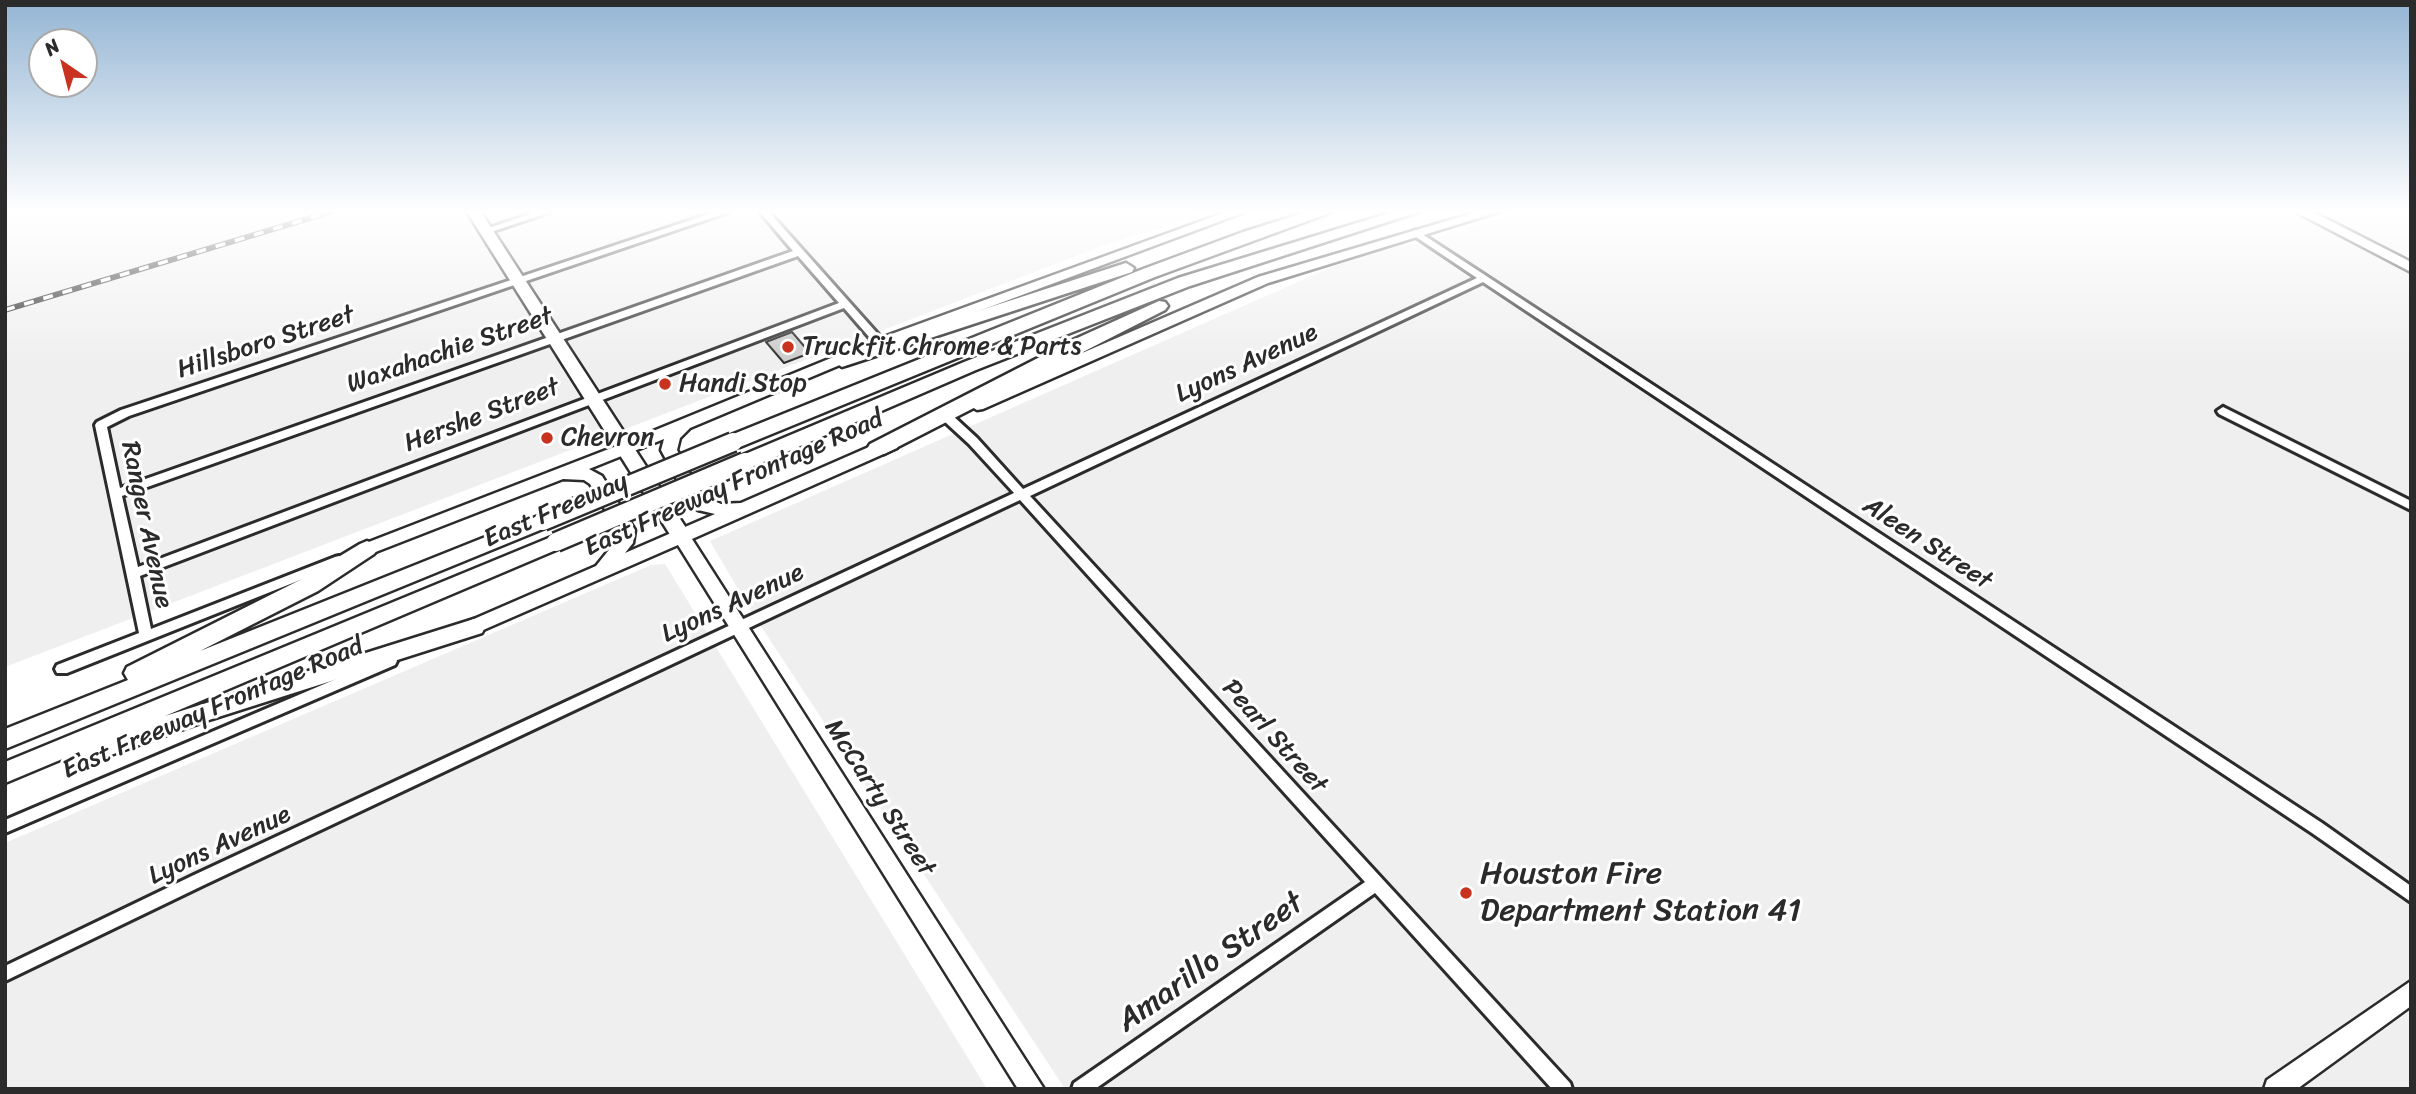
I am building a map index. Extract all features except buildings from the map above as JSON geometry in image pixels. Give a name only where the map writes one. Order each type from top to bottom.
[{"type":"highway","points":[[842,360],[1141,263]]},
{"type":"highway","name":"East Freeway","points":[[5,739],[1174,263]]},
{"type":"highway","name":"East Freeway","points":[[5,773],[970,366],[1184,282],[1245,263]]},
{"type":"highway","points":[[877,449],[1081,342],[1151,310],[1273,263]]},
{"type":"highway","points":[[5,734],[310,585],[367,549]]},
{"type":"highway","points":[[5,787],[163,726],[474,627]]},
{"type":"main road","points":[[506,263],[681,536]]},
{"type":"main road","points":[[367,549],[625,449],[880,342],[1098,263]]},
{"type":"main road","name":"East Freeway Frontage Road","points":[[474,627],[1263,280],[1318,263]]},
{"type":"main road","points":[[685,424],[673,436],[669,450],[696,499],[704,506],[721,510],[754,505]]},
{"type":"main road","points":[[545,480],[577,473],[596,480],[626,530],[624,543],[600,572]]},
{"type":"main road","name":"McCarty Street","points":[[681,536],[1032,1089]]},
{"type":"main road","points":[[2276,1089],[2411,992]]},
{"type":"street","name":"Hillsboro Street","points":[[100,425],[125,414],[574,263]]},
{"type":"street","name":"Waxahachie Street","points":[[116,494],[769,263]]},
{"type":"street","points":[[810,263],[880,342]]},
{"type":"street","name":"Aleen Street","points":[[1459,263],[2317,828],[2411,895]]},
{"type":"street","name":"Lyons Avenue","points":[[5,974],[737,627],[1482,279]]},
{"type":"street","name":"Hershe Street","points":[[135,573],[846,304]]},
{"type":"street","points":[[2223,411],[2411,506]]},
{"type":"street","name":"Pearl Street","points":[[948,418],[1564,1089]]},
{"type":"street","name":"Ranger Avenue","points":[[100,425],[135,573],[146,634]]},
{"type":"street","points":[[62,668],[367,549]]},
{"type":"street","name":"East Freeway Frontage Road","points":[[5,827],[474,627]]},
{"type":"street","name":"Amarillo Street","points":[[1080,1089],[1374,884]]},
{"type":"shaded area","points":[[5,263],[1058,263],[5,667]]},
{"type":"shaded area","points":[[1343,263],[2411,263],[2411,1089],[1065,1089],[749,608],[710,541]]},
{"type":"shaded area","points":[[665,564],[987,1089],[5,1089],[5,843],[651,565]]},
{"type":"railway","points":[[5,310],[161,263]]},
{"type":"place","name":"Truckfit Chrome & Parts","points":[[788,347]]},
{"type":"place","name":"Handi Stop","points":[[665,384]]},
{"type":"place","name":"Chevron","points":[[547,438]]},
{"type":"place","name":"Houston Fire Department Station 41","points":[[1466,893]]}]
